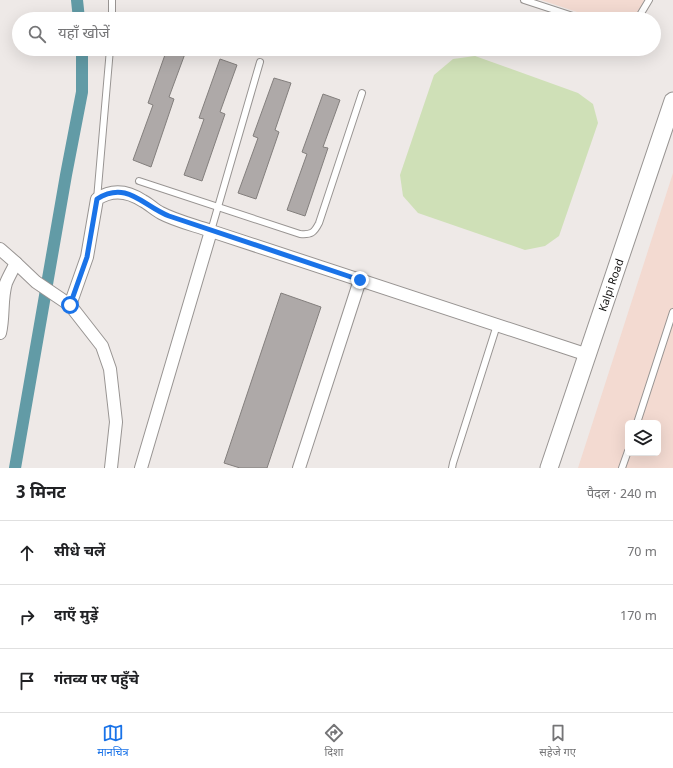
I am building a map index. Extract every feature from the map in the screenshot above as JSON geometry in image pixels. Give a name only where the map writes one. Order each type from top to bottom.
[{"type":"main road","name":"Kalpi Road","points":[[549,468],[673,101]]},
{"type":"street","points":[[70,305],[87,257],[97,199],[105,194],[114,192],[131,194],[143,200],[161,213],[211,231],[588,355]]},
{"type":"street","points":[[141,468],[211,231]]},
{"type":"street","points":[[0,250],[36,282],[70,305],[102,346],[110,369],[116,422],[111,468]]},
{"type":"street","points":[[0,333],[5,288],[16,263]]},
{"type":"street","points":[[299,468],[360,280]]},
{"type":"lane","points":[[112,0],[112,12]]},
{"type":"lane","points":[[524,0],[561,12]]},
{"type":"lane","points":[[641,12],[649,0]]},
{"type":"lane","points":[[97,199],[109,56]]},
{"type":"lane","points":[[211,231],[260,62]]},
{"type":"lane","points":[[140,181],[300,234],[309,234],[314,232],[319,223],[362,93]]},
{"type":"lane","points":[[638,420],[673,312]]},
{"type":"lane","points":[[452,468],[497,325]]},
{"type":"lane","points":[[622,468],[626,456]]},
{"type":"shaded area","points":[[541,0],[644,0],[640,12],[577,12]]},
{"type":"shaded area","points":[[673,173],[673,468],[578,468]]},
{"type":"green space","points":[[475,56],[578,93],[593,104],[598,123],[559,236],[545,246],[525,250],[418,213],[403,196],[400,175],[434,75],[453,59]]},
{"type":"building","points":[[165,56],[184,56],[169,97],[174,99],[151,167],[133,160],[153,105],[148,103]]},
{"type":"building","points":[[220,59],[237,65],[220,112],[225,114],[202,181],[184,175],[204,119],[199,118]]},
{"type":"building","points":[[274,78],[291,83],[275,130],[279,132],[256,199],[238,193],[258,138],[253,136]]},
{"type":"building","points":[[323,94],[340,100],[323,147],[328,148],[305,216],[287,210],[307,154],[302,152]]},
{"type":"building","points":[[281,293],[321,307],[267,468],[240,468],[224,463]]},
{"type":"waterway","points":[[77,0],[78,12]]},
{"type":"waterway","points":[[15,468],[82,92],[82,56]]},
{"type":"route","points":[[70,305],[87,257],[97,199],[105,194],[114,192],[131,194],[143,200],[161,213],[169,216],[360,280]]}]
